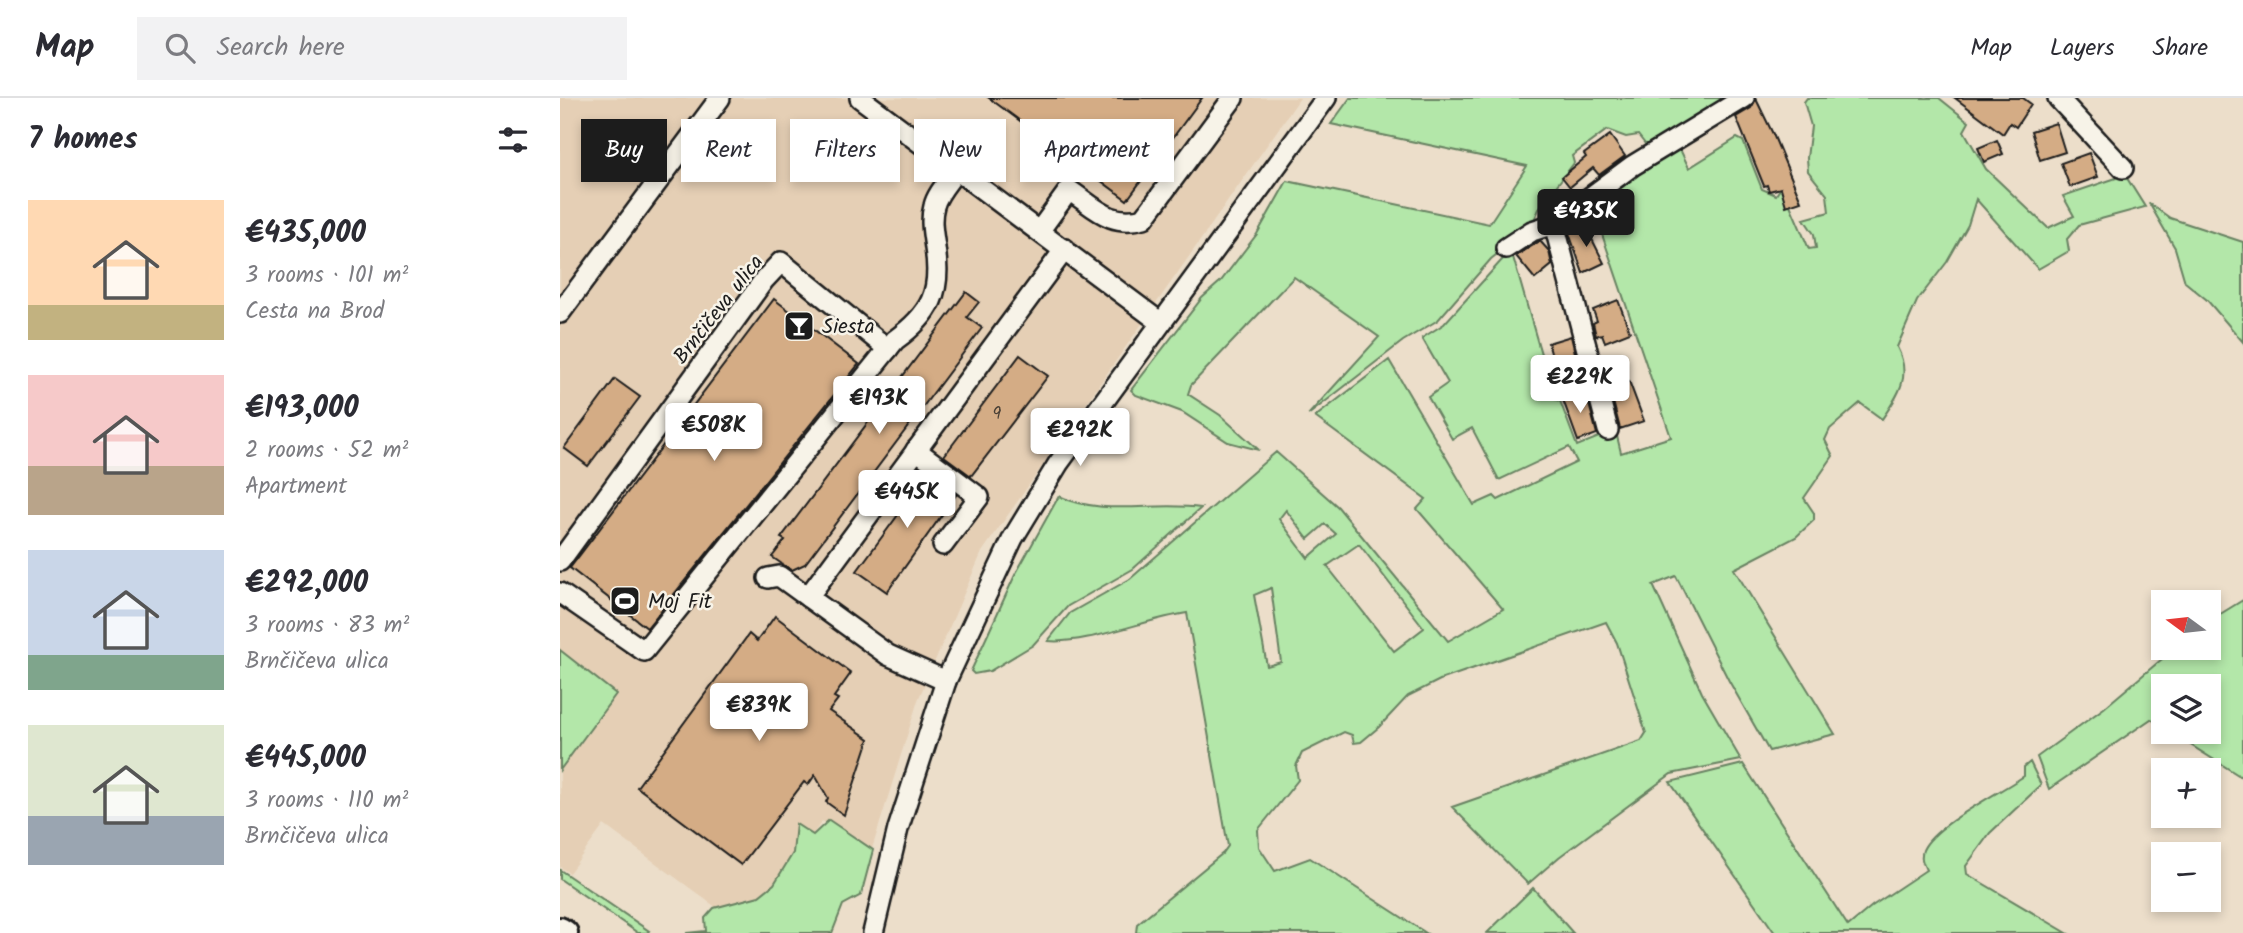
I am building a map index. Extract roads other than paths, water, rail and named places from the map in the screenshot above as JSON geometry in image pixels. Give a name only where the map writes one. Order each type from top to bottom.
[{"type":"main road","points":[[560,930],[565,933]]},
{"type":"street","points":[[560,313],[720,98]]},
{"type":"street","points":[[860,98],[914,138]]},
{"type":"street","points":[[1040,230],[1069,190],[1111,219],[1126,222],[1144,218],[1233,98]]},
{"type":"street","points":[[873,933],[898,829],[946,681],[977,610],[1037,497],[1160,322],[1326,98]]},
{"type":"street","points":[[1506,248],[1532,231],[1554,224],[1632,166],[1744,98]]},
{"type":"street","points":[[2058,98],[2123,168]]},
{"type":"street","points":[[560,593],[644,651],[888,349],[932,302],[938,268],[931,221],[934,202],[948,182]]},
{"type":"street","points":[[975,182],[1160,322]]},
{"type":"street","points":[[1554,224],[1608,430]]},
{"type":"street","points":[[808,597],[1065,249]]},
{"type":"street","name":"Brnčičeva ulica","points":[[560,561],[764,280],[781,262],[888,349]]},
{"type":"street","points":[[916,450],[979,497],[943,545]]},
{"type":"street","points":[[768,578],[779,576],[888,655],[946,681]]},
{"type":"place","name":"Siesta","points":[[799,326]]},
{"type":"place","name":"Moj Fit","points":[[625,601]]}]
